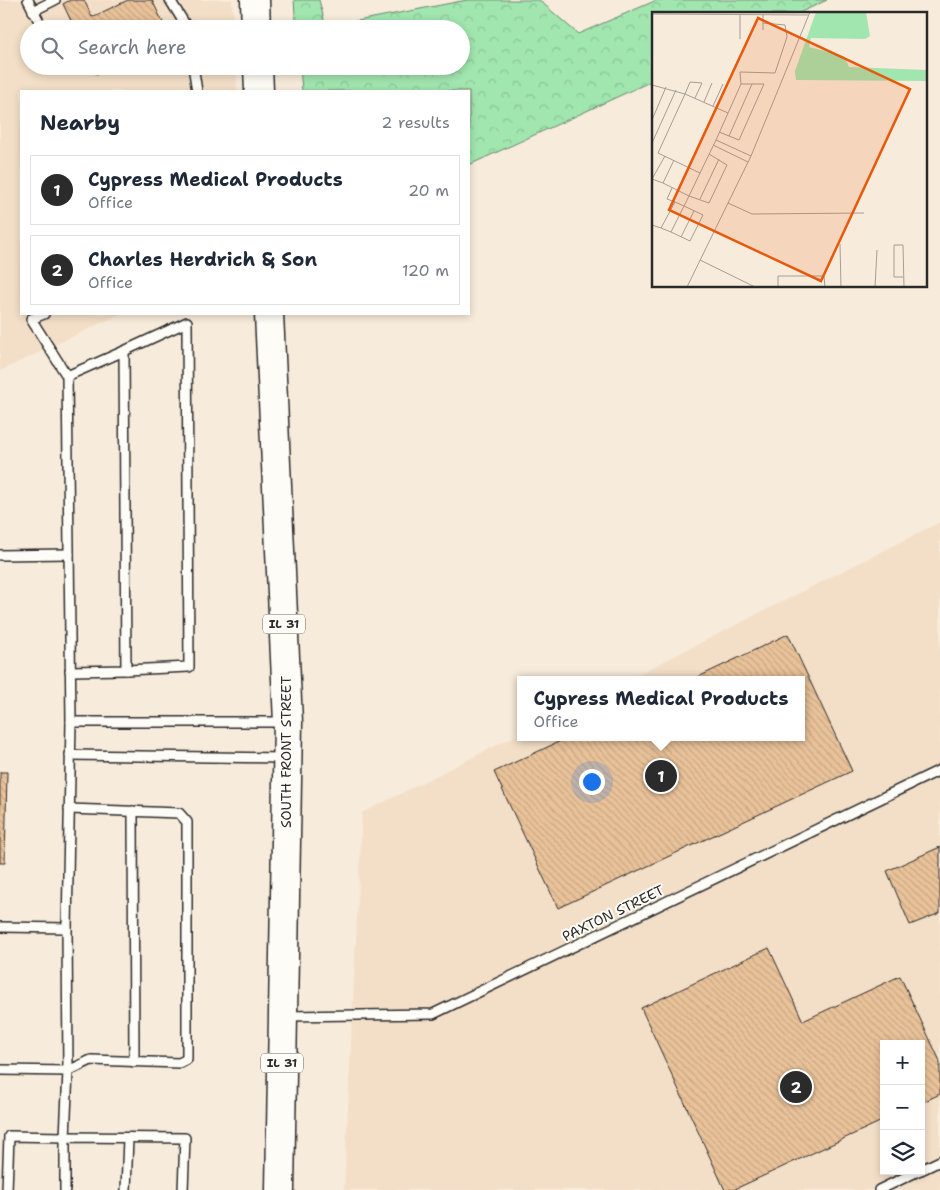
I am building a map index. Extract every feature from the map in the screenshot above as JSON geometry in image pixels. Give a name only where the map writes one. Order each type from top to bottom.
[{"type":"main road","points":[[255,0],[256,20]]},
{"type":"main road","points":[[258,75],[259,90]]},
{"type":"main road","name":"SOUTH FRONT STREET","points":[[269,315],[288,722],[280,1190]]},
{"type":"lane","points":[[28,0],[38,20]]},
{"type":"lane","points":[[33,11],[55,0]]},
{"type":"lane","points":[[170,0],[182,20]]},
{"type":"lane","points":[[194,75],[197,90]]},
{"type":"lane","points":[[41,315],[31,319],[66,376],[71,722],[67,928],[68,1071],[64,1190]]},
{"type":"lane","points":[[66,376],[187,322],[189,667],[70,672]]},
{"type":"lane","points":[[124,351],[126,670]]},
{"type":"lane","points":[[0,555],[69,554]]},
{"type":"lane","points":[[71,722],[288,722]]},
{"type":"lane","points":[[70,755],[288,758]]},
{"type":"lane","name":"PAXTON STREET","points":[[283,1016],[433,1014],[940,770]]},
{"type":"lane","points":[[0,1070],[68,1071],[91,1060],[179,1063],[188,1059],[187,822],[180,813],[69,809]]},
{"type":"lane","points":[[133,811],[134,1062]]},
{"type":"lane","points":[[0,927],[67,928]]},
{"type":"lane","points":[[6,1190],[4,1136],[185,1138],[183,1190]]},
{"type":"lane","points":[[126,1190],[128,1138]]},
{"type":"lane","points":[[925,1168],[940,1161]]},
{"type":"lane","points":[[879,1190],[911,1175]]},
{"type":"shaded area","points":[[0,0],[232,0],[233,20],[20,20],[20,75],[236,75],[237,90],[20,90],[20,315],[118,315],[0,371]]},
{"type":"shaded area","points":[[940,522],[940,1190],[344,1190],[362,813],[517,735],[517,741],[805,741],[805,676],[635,676]]},
{"type":"green space","points":[[294,0],[319,0],[324,20],[295,20]]},
{"type":"green space","points":[[467,0],[539,0],[578,34],[657,0],[827,0],[801,12],[652,12],[652,81],[470,165],[470,90],[302,90],[301,75],[470,75],[470,20],[363,20]]},
{"type":"building","points":[[70,0],[84,0],[92,17],[128,0],[152,0],[162,20],[71,20],[63,4]]},
{"type":"building","points":[[788,634],[852,771],[558,908],[494,772],[560,741],[805,741],[805,676],[700,676]]},
{"type":"building","points":[[0,772],[7,772],[5,863],[0,863]]},
{"type":"building","points":[[940,847],[940,913],[910,925],[887,871]]},
{"type":"building","points":[[769,948],[803,1021],[900,976],[940,1061],[940,1094],[925,1101],[925,1040],[880,1040],[880,1122],[733,1190],[725,1190],[641,1008]]},
{"type":"place","name":"Cypress Medical Products","points":[[661,776]]},
{"type":"place","name":"Charles Herdrich & Son","points":[[796,1087]]}]
